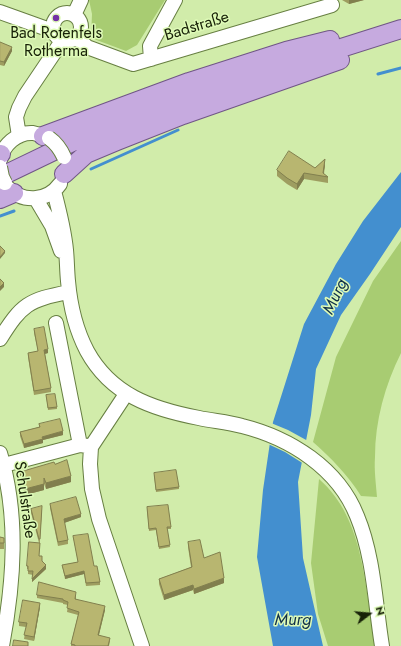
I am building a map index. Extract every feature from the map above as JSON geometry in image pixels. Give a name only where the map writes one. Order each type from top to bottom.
[{"type":"main road","points":[[46,137],[189,82],[271,55],[373,29],[401,20]]},
{"type":"main road","points":[[5,188],[81,138],[128,119],[297,62],[401,29]]},
{"type":"main road","points":[[64,174],[86,154],[117,140],[342,59],[367,41]]},
{"type":"street","points":[[74,15],[81,0]]},
{"type":"street","points":[[151,58],[150,46],[175,0]]},
{"type":"street","name":"Badstraße","points":[[76,37],[87,47],[133,64],[332,4]]},
{"type":"street","points":[[0,12],[58,36],[70,41],[79,34],[80,26],[79,21],[74,15],[64,13],[56,18],[52,26],[58,36],[61,44],[25,96],[19,108],[16,117],[19,136]]},
{"type":"street","points":[[30,133],[46,137],[56,142],[64,157],[64,174],[54,191],[48,195],[36,198],[27,198],[5,188],[0,159],[8,145],[19,136],[30,133]]},
{"type":"street","points":[[54,191],[62,222],[66,251],[68,286]]},
{"type":"street","points":[[36,198],[52,226],[61,253],[77,325],[87,351],[98,368],[110,380],[126,394],[155,407],[198,418],[240,425],[260,431],[278,439],[304,452],[332,478],[346,495],[357,515],[365,541],[371,567],[382,646]]},
{"type":"street","points":[[0,340],[13,318],[24,307],[68,286]]},
{"type":"street","points":[[56,323],[90,464],[92,489],[99,519],[139,643]]},
{"type":"street","points":[[2,459],[85,446],[126,394]]},
{"type":"street","name":"Schulstraße","points":[[2,459],[11,510],[13,552],[8,612],[2,646]]},
{"type":"green space","points":[[89,0],[165,0],[137,45],[126,51],[91,38],[92,14]]},
{"type":"green space","points":[[401,241],[401,353],[390,378],[379,417],[375,444],[375,477],[377,497],[361,496],[339,467],[313,442],[336,357],[373,281]]},
{"type":"green space","points":[[319,479],[334,496],[346,515],[355,535],[361,557],[376,646],[328,646],[318,614],[311,563]]},
{"type":"water","name":"Murg","points":[[401,172],[401,227],[341,315],[316,369],[311,415],[298,482],[303,558],[323,646],[273,646],[257,557],[263,490],[273,422],[304,324],[336,264],[363,221]]},
{"type":"pier","points":[[271,423],[308,441],[304,464],[285,452],[268,444]]},
{"type":"building","points":[[0,42],[12,47],[4,62],[0,61]]},
{"type":"building","points":[[289,151],[315,168],[325,159],[323,173],[328,177],[304,173],[297,184],[287,178],[277,170]]},
{"type":"building","points":[[0,246],[5,251],[0,257]]},
{"type":"building","points":[[0,279],[4,283],[0,287]]},
{"type":"building","points":[[44,327],[48,349],[44,350],[51,388],[34,391],[28,353],[38,351],[34,329]]},
{"type":"building","points":[[55,394],[57,407],[48,408],[46,395]]},
{"type":"building","points":[[60,419],[63,431],[42,437],[43,439],[24,444],[20,432],[40,427],[39,424]]},
{"type":"building","points":[[67,460],[71,476],[46,483],[44,478],[44,484],[25,489],[20,472],[54,462],[55,464]]},
{"type":"building","points":[[176,470],[179,487],[156,490],[154,473]]},
{"type":"building","points":[[76,497],[81,514],[64,519],[68,540],[58,542],[50,504]]},
{"type":"building","points":[[168,505],[171,527],[167,527],[170,545],[159,547],[156,528],[149,529],[147,507]]},
{"type":"building","points":[[42,506],[40,539],[39,539],[31,509]]},
{"type":"building","points":[[88,534],[94,566],[97,566],[100,582],[86,583],[84,571],[65,576],[62,565],[78,562],[73,536]]},
{"type":"building","points":[[0,537],[4,538],[4,543],[0,543]]},
{"type":"building","points":[[200,540],[204,558],[220,552],[224,578],[194,589],[193,585],[164,595],[159,579],[192,567],[188,542]]},
{"type":"building","points":[[29,542],[40,543],[39,556],[42,556],[42,561],[46,565],[32,579],[33,571],[28,571],[27,566]]},
{"type":"building","points":[[39,582],[76,592],[75,599],[105,606],[98,635],[110,638],[108,646],[75,646],[71,644],[79,612],[67,608],[68,602],[63,599],[37,595]]},
{"type":"building","points":[[23,600],[40,603],[34,637],[24,635],[27,623],[19,622]]},
{"type":"building","points":[[14,640],[28,642],[28,646],[13,646]]},
{"type":"waterway","points":[[378,74],[401,68]]},
{"type":"waterway","points":[[91,169],[178,130]]},
{"type":"waterway","points":[[0,216],[14,211]]},
{"type":"place","name":"Bad Rotenfels Rotherma","points":[[56,18]]}]
